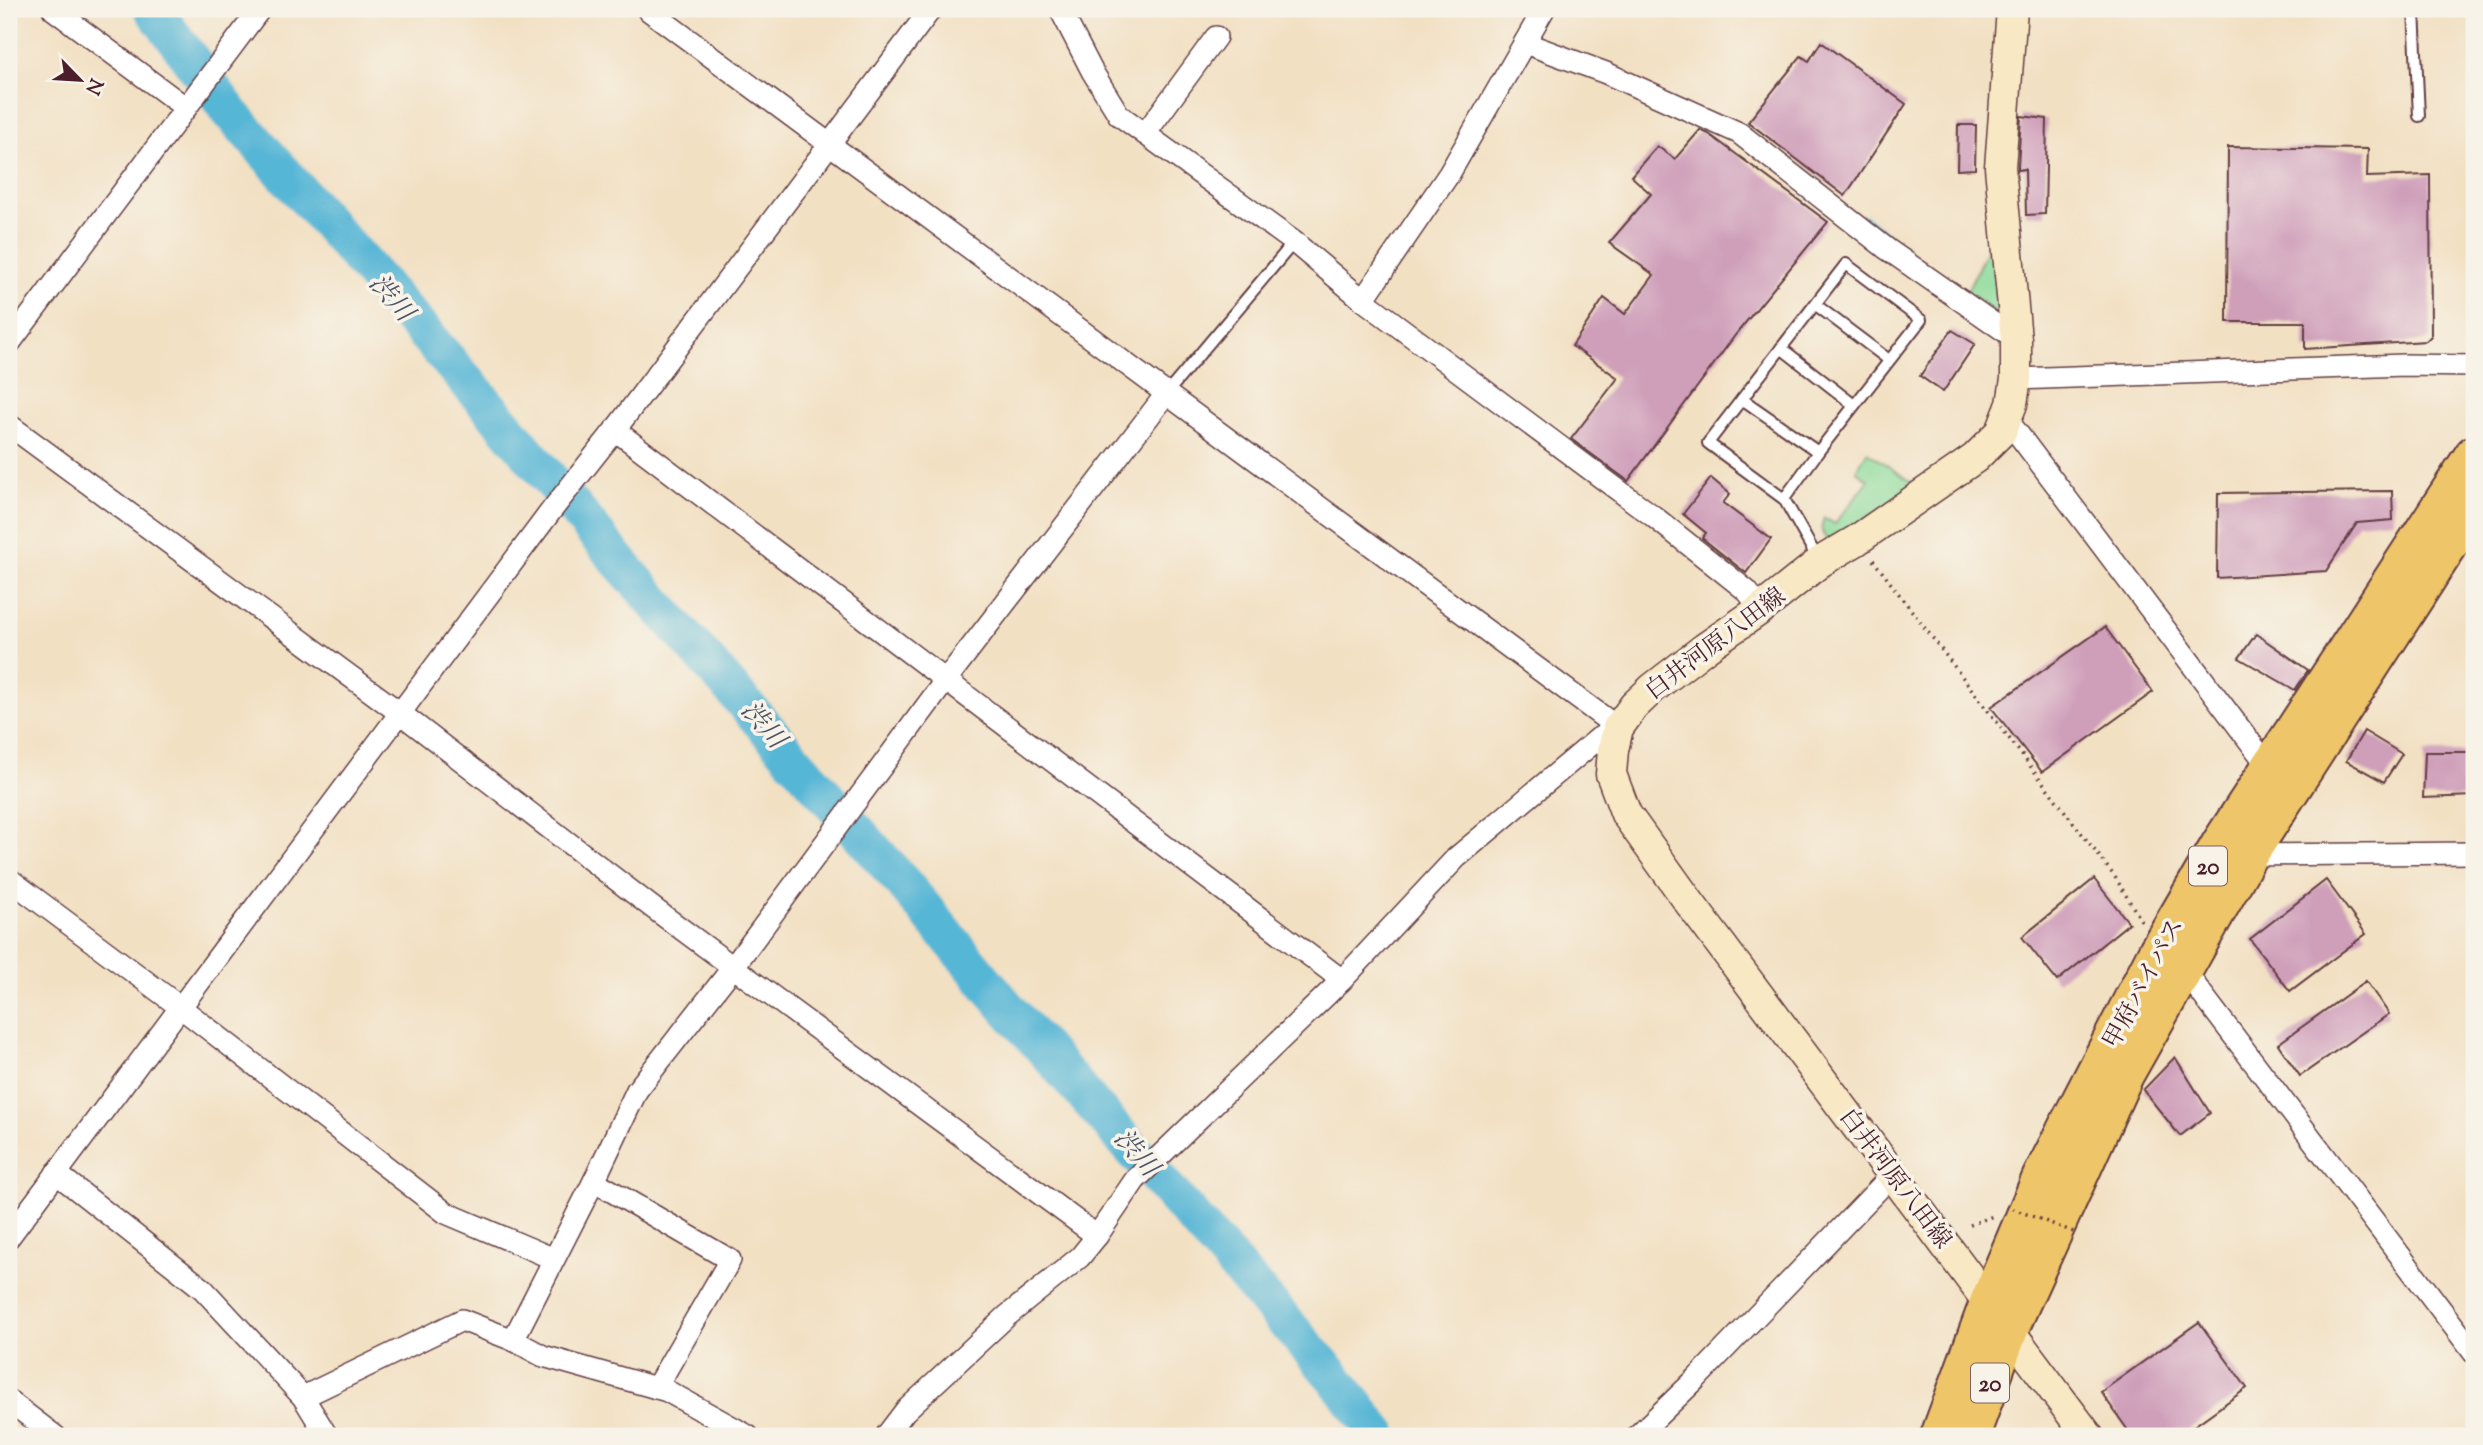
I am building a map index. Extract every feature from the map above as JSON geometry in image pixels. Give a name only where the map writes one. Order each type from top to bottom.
[{"type":"highway","name":"甲府バイパス","points":[[2171,960],[2222,842],[2474,455]]},
{"type":"highway","name":"甲府バイパス","points":[[1970,1436],[1999,1316],[2042,1177],[2171,960],[2248,855],[2474,505]]},
{"type":"highway","name":"甲府バイパス","points":[[1940,1436],[1999,1316]]},
{"type":"main road","name":"白井河原八田線","points":[[2012,9],[2000,167],[2016,339],[2016,379],[2012,404],[2001,432],[1975,458],[1857,540],[1820,562],[1653,688],[1634,706],[1618,727],[1611,774],[1626,814],[1689,902],[2088,1436]]},
{"type":"street","points":[[53,9],[191,101]]},
{"type":"street","points":[[9,344],[260,9]]},
{"type":"street","points":[[647,9],[1618,727],[1599,738],[1456,858],[1342,979],[1135,1180],[1080,1257],[1007,1316],[905,1411],[886,1436]]},
{"type":"street","points":[[9,1237],[551,510],[615,430],[932,9]]},
{"type":"street","points":[[1060,9],[1092,71],[1119,115],[1294,242],[1363,300],[1703,555],[1747,592],[1761,609]]},
{"type":"street","points":[[1363,300],[1449,174],[1544,9]]},
{"type":"street","points":[[1145,134],[1216,37]]},
{"type":"street","points":[[1525,43],[1606,73],[1739,133],[1887,249],[2016,339]]},
{"type":"street","points":[[2016,379],[2404,365],[2474,366]]},
{"type":"street","points":[[513,1340],[637,1090],[734,966],[945,681],[1167,393]]},
{"type":"street","points":[[2006,418],[2269,767]]},
{"type":"street","points":[[9,425],[400,713],[653,908],[1097,1236]]},
{"type":"street","points":[[615,430],[1342,979]]},
{"type":"street","points":[[2248,855],[2474,853]]},
{"type":"street","points":[[9,879],[180,1007],[446,1213],[554,1259]]},
{"type":"street","points":[[2171,960],[2474,1353]]},
{"type":"street","points":[[56,1173],[203,1289],[303,1397],[327,1436]]},
{"type":"street","points":[[1637,1436],[1696,1379],[1893,1174]]},
{"type":"street","points":[[594,1181],[730,1260],[656,1388]]},
{"type":"street","points":[[303,1397],[462,1320],[513,1340],[543,1356],[667,1391],[748,1436]]},
{"type":"street","points":[[9,1401],[55,1436]]},
{"type":"lane","points":[[2414,9],[2419,116]]},
{"type":"lane","points":[[1167,393],[1294,242]]},
{"type":"lane","points":[[1784,499],[1921,320],[1846,264],[1708,443],[1784,499],[1820,562]]},
{"type":"lane","points":[[1816,305],[1889,360]]},
{"type":"lane","points":[[1781,348],[1854,405]]},
{"type":"lane","points":[[1742,399],[1818,452]]},
{"type":"path","points":[[1857,540],[2115,877],[2171,960]]},
{"type":"path","points":[[1970,1225],[1989,1219],[2006,1206],[2076,1233]]},
{"type":"green space","points":[[1991,241],[2000,317],[1967,291]]},
{"type":"green space","points":[[1867,452],[1918,486],[1828,541],[1822,530],[1824,518],[1835,524],[1869,480],[1856,471]]},
{"type":"building","points":[[1821,42],[1906,104],[1845,196],[1748,122],[1801,56],[1809,61]]},
{"type":"building","points":[[2021,116],[2047,119],[2045,214],[2026,215],[2025,169],[2018,170]]},
{"type":"building","points":[[1958,125],[1976,125],[1975,169],[1957,170]]},
{"type":"building","points":[[1700,130],[1828,222],[1736,334],[1628,481],[1571,439],[1618,378],[1572,346],[1604,298],[1625,314],[1654,275],[1609,243],[1651,194],[1631,176],[1657,146],[1675,159]]},
{"type":"building","points":[[2228,147],[2368,149],[2367,177],[2430,175],[2431,336],[2426,341],[2305,349],[2305,322],[2227,322]]},
{"type":"building","points":[[1952,330],[1975,344],[1943,392],[1920,376]]},
{"type":"building","points":[[1711,478],[1730,494],[1723,503],[1771,539],[1746,573],[1702,538],[1706,533],[1683,514]]},
{"type":"building","points":[[2392,491],[2393,520],[2357,523],[2326,571],[2217,578],[2218,493]]},
{"type":"building","points":[[2105,627],[2153,692],[2042,772],[1991,707]]},
{"type":"building","points":[[2256,634],[2308,670],[2295,690],[2239,658]]},
{"type":"building","points":[[2364,731],[2402,754],[2384,782],[2346,761]]},
{"type":"building","points":[[2425,752],[2474,752],[2474,796],[2423,798]]},
{"type":"building","points":[[2094,879],[2129,923],[2057,981],[2022,937]]},
{"type":"building","points":[[2326,880],[2366,934],[2290,991],[2250,939]]},
{"type":"building","points":[[2366,981],[2389,1014],[2300,1076],[2278,1044]]},
{"type":"building","points":[[2175,1057],[2210,1113],[2180,1136],[2143,1090]]},
{"type":"building","points":[[2199,1322],[2247,1388],[2180,1436],[2132,1436],[2101,1392]]},
{"type":"waterway","name":"渋川","points":[[153,9],[230,112],[497,416],[622,565],[904,884],[1009,1010],[1333,1376],[1380,1436]]},
{"type":"waterway","points":[[1865,218],[1906,250]]}]
